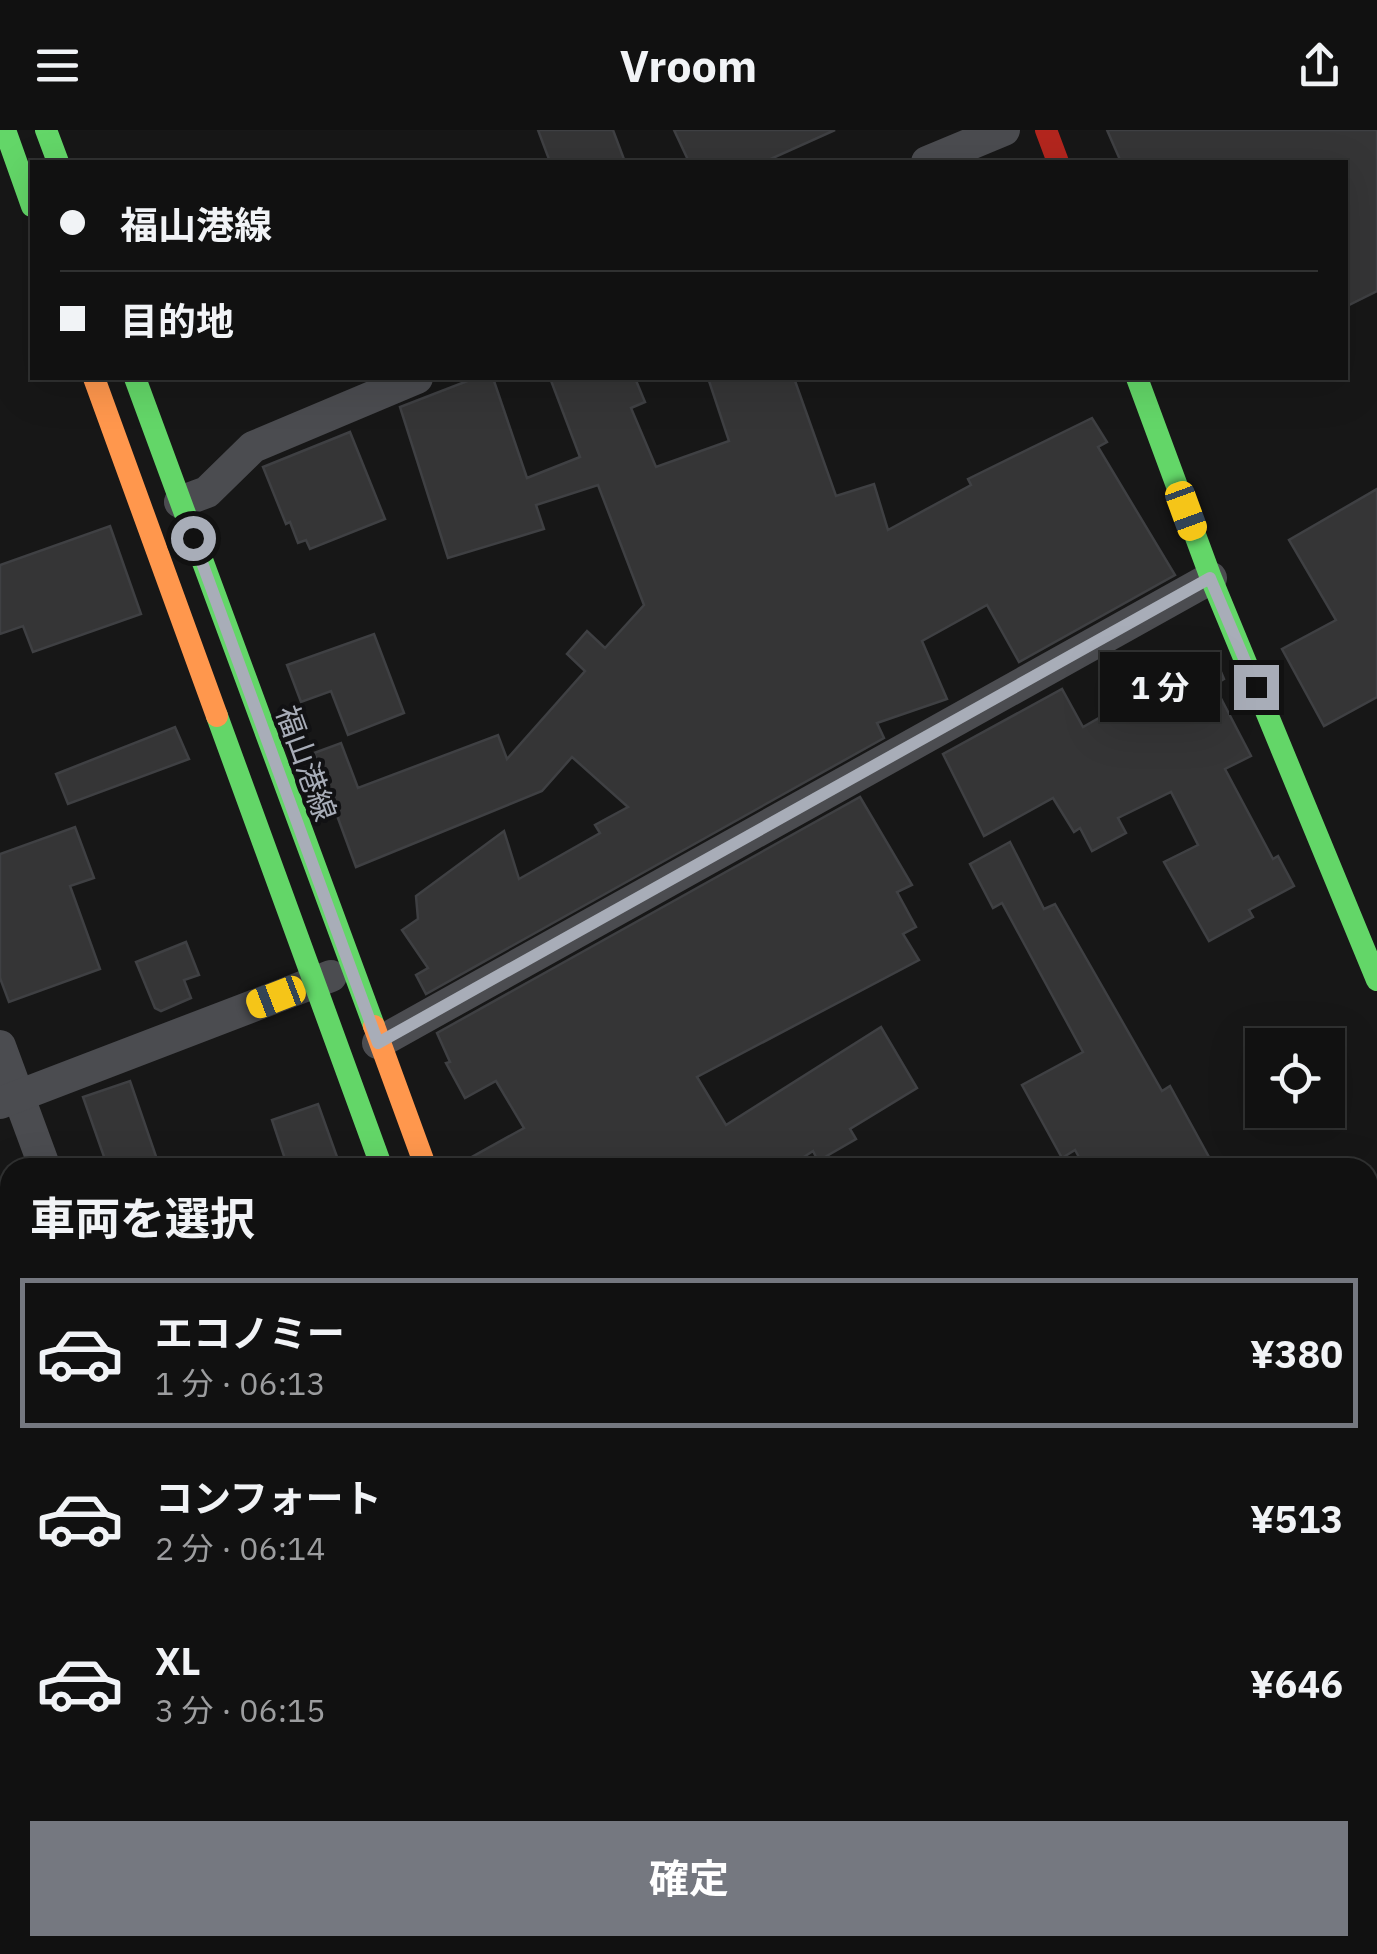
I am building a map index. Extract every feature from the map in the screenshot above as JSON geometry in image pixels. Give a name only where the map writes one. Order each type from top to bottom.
[{"type":"main road","points":[[6,130],[30,200]]},
{"type":"main road","points":[[46,130],[57,160]]},
{"type":"main road","points":[[1046,130],[1057,160]]},
{"type":"main road","points":[[95,380],[378,1158]]},
{"type":"main road","name":"福山港線","points":[[136,380],[422,1158]]},
{"type":"main road","points":[[1138,380],[1210,578],[1377,980]]},
{"type":"street","points":[[932,160],[1004,130]]},
{"type":"street","points":[[180,502],[208,492],[252,447],[412,380]]},
{"type":"street","points":[[378,1043],[1210,578]]},
{"type":"street","points":[[9,1100],[350,970]]},
{"type":"street","points":[[0,1046],[9,1100],[40,1158]]},
{"type":"building","points":[[538,130],[613,130],[624,160],[549,160]]},
{"type":"building","points":[[674,130],[835,130],[768,160],[688,160]]},
{"type":"building","points":[[1107,130],[1377,130],[1377,291],[1348,306],[1348,160],[1120,160]]},
{"type":"building","points":[[470,380],[494,380],[527,478],[580,457],[551,380],[636,380],[645,402],[631,408],[656,467],[729,441],[709,380],[795,380],[836,496],[874,484],[888,530],[971,485],[968,479],[1092,418],[1107,442],[1098,447],[1175,575],[1019,662],[987,605],[922,641],[947,699],[877,723],[884,738],[426,994],[416,975],[428,968],[402,930],[418,919],[416,896],[504,831],[519,879],[600,833],[595,825],[628,807],[572,757],[542,791],[356,867],[314,753],[341,743],[358,788],[498,735],[507,759],[585,671],[567,654],[587,631],[605,648],[644,605],[598,485],[536,505],[544,529],[448,558],[400,407]]},
{"type":"building","points":[[350,432],[385,519],[310,549],[306,540],[298,543],[290,522],[286,524],[263,467]]},
{"type":"building","points":[[1377,489],[1377,697],[1324,726],[1282,649],[1336,620],[1289,540]]},
{"type":"building","points":[[110,526],[141,614],[33,652],[23,626],[0,634],[0,565]]},
{"type":"building","points":[[374,634],[404,713],[348,735],[331,691],[301,702],[287,665]]},
{"type":"building","points":[[1213,653],[1224,679],[1214,685],[1251,756],[1225,769],[1273,859],[1278,856],[1294,886],[1249,910],[1253,917],[1209,941],[1164,862],[1198,845],[1171,792],[1118,818],[1126,833],[1092,851],[1080,828],[1074,832],[1053,798],[984,836],[943,754],[1062,689],[1083,727]]},
{"type":"building","points":[[175,727],[189,759],[68,804],[56,774]]},
{"type":"building","points":[[860,797],[912,885],[897,892],[916,927],[903,934],[919,960],[697,1077],[726,1125],[881,1027],[917,1088],[850,1129],[856,1139],[823,1158],[816,1158],[813,1151],[802,1158],[470,1158],[524,1128],[496,1081],[465,1098],[446,1063],[450,1062],[437,1033]]},
{"type":"building","points":[[75,827],[94,878],[70,886],[100,969],[9,1002],[0,978],[0,854]]},
{"type":"building","points":[[1010,842],[1044,909],[1055,904],[1162,1091],[1170,1086],[1210,1158],[1079,1158],[1075,1150],[1062,1158],[1022,1085],[1083,1052],[1002,903],[993,908],[970,864]]},
{"type":"building","points":[[186,942],[199,975],[184,980],[191,998],[161,1011],[155,1008],[136,962]]},
{"type":"building","points":[[130,1081],[157,1158],[104,1158],[83,1097]]},
{"type":"building","points":[[318,1104],[337,1158],[285,1158],[272,1120]]},
{"type":"traffic: fast","points":[[5,130],[30,200]]},
{"type":"traffic: fast","points":[[46,130],[57,160]]},
{"type":"traffic: fast","points":[[136,380],[374,1026]]},
{"type":"traffic: fast","points":[[1138,380],[1211,578],[1377,980]]},
{"type":"traffic: fast","points":[[217,716],[378,1158]]},
{"type":"traffic: slow","points":[[95,380],[217,716]]},
{"type":"traffic: slow","points":[[374,1026],[422,1158]]},
{"type":"traffic: jam","points":[[1046,130],[1057,160]]},
{"type":"route","points":[[193,538],[378,1043],[886,763],[1210,578],[1256,687]]}]
